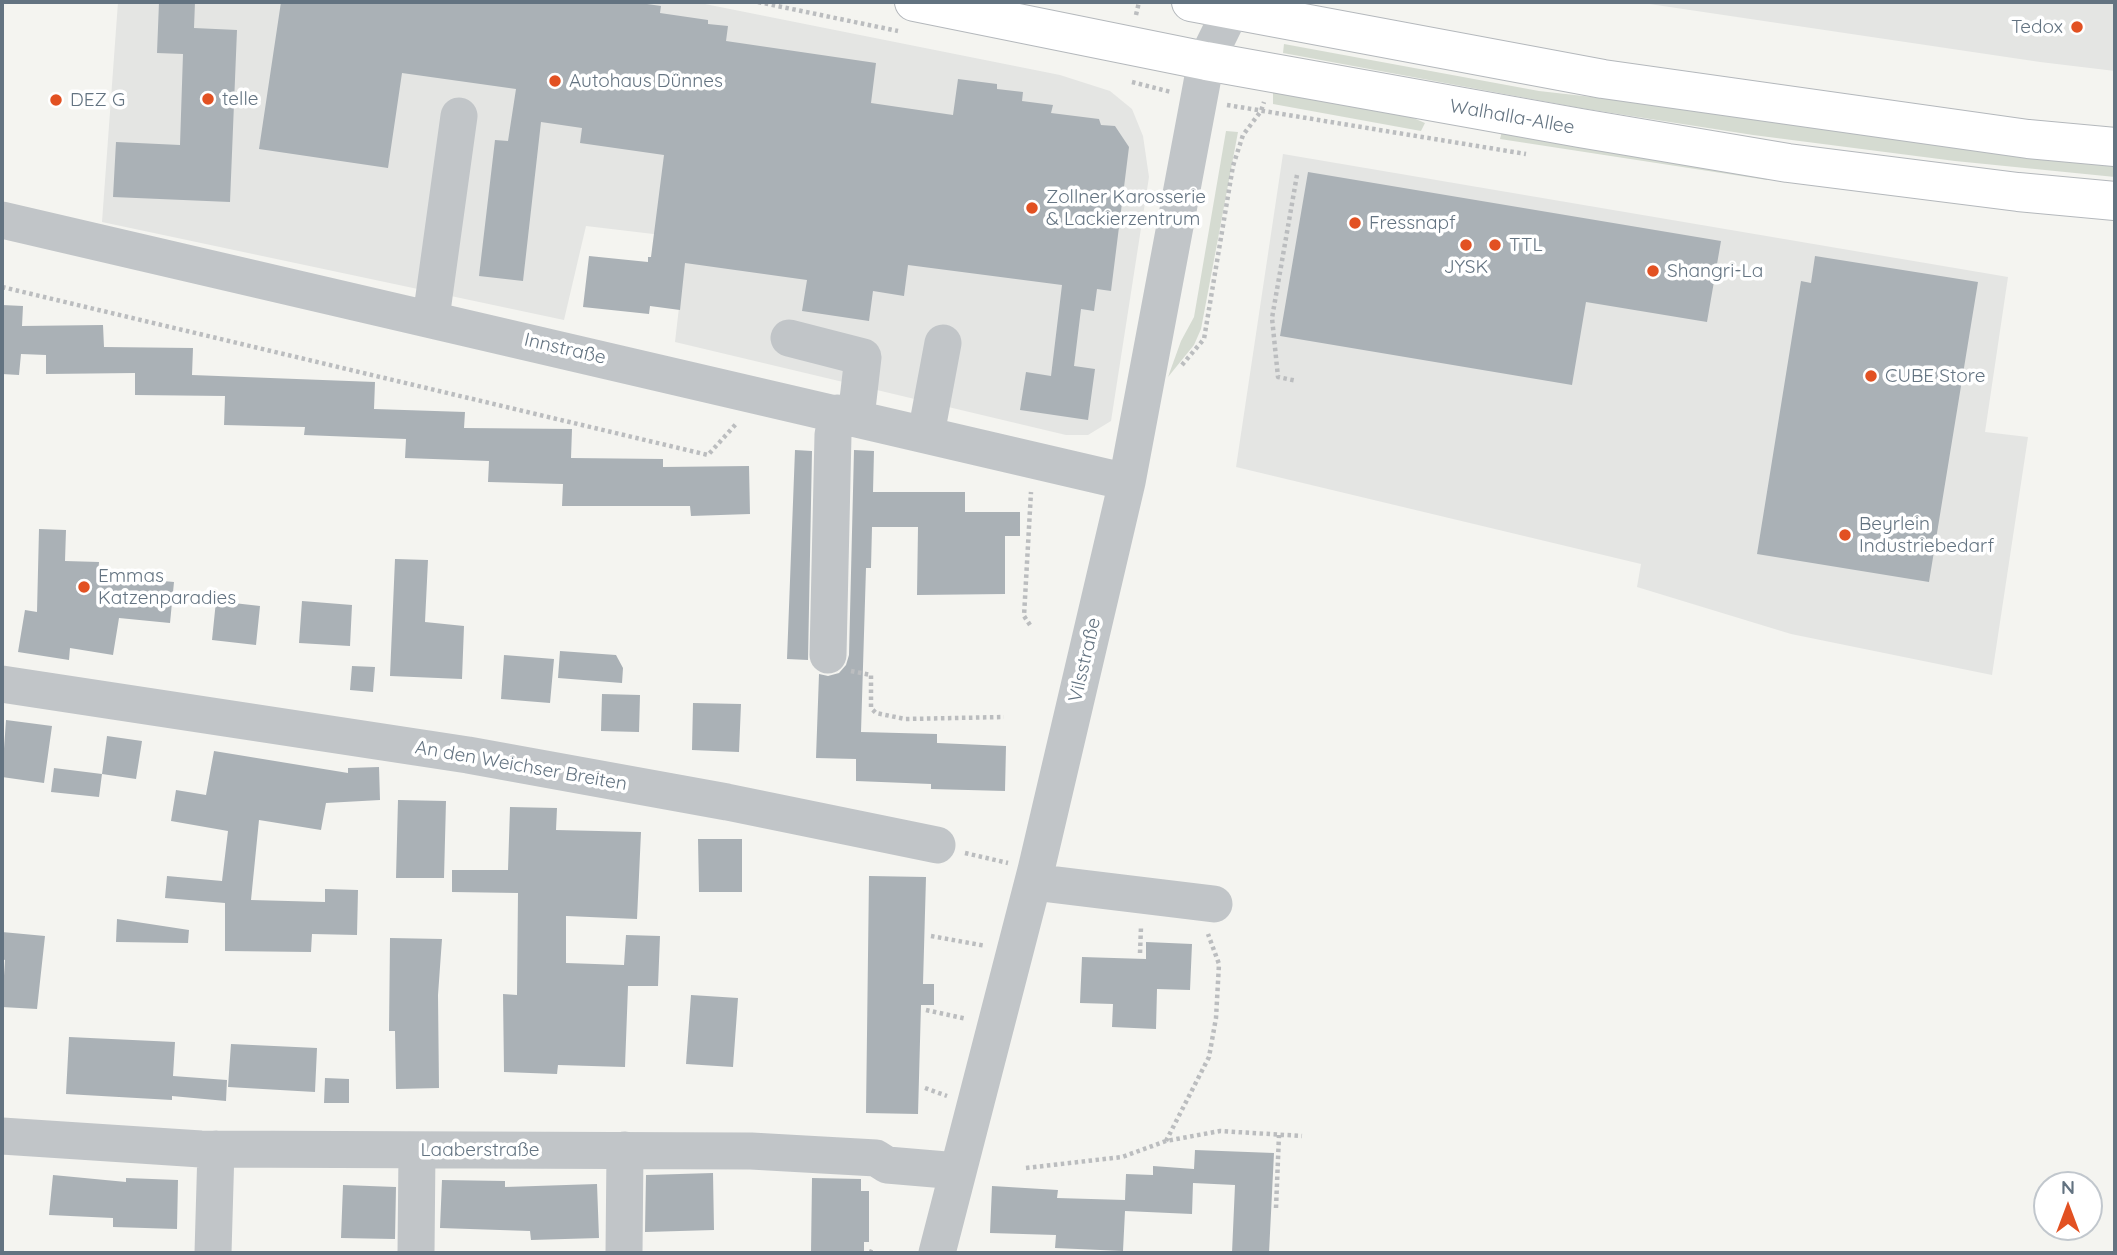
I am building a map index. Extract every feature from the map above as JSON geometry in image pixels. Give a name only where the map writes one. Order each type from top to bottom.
[{"type":"main road","name":"Walhalla-Allee","points":[[914,2],[1206,61],[1788,163],[2018,192],[2115,201]]},
{"type":"main road","points":[[1189,2],[1234,6],[1603,79],[2001,136],[2115,147]]},
{"type":"street","name":"Vilsstraße","points":[[1189,2],[1206,61]]},
{"type":"street","name":"Vilsstraße","points":[[937,1253],[1035,876],[1127,482],[1206,61],[1234,6]]},
{"type":"street","points":[[431,318],[459,116]]},
{"type":"street","name":"Innstraße","points":[[2,220],[1127,482]]},
{"type":"street","points":[[789,338],[863,357],[846,415],[840,663]]},
{"type":"street","points":[[926,434],[943,343]]},
{"type":"street","name":"An den Weichser Breiten","points":[[2,684],[468,755],[727,802],[937,845]]},
{"type":"street","points":[[1035,876],[1214,904]]},
{"type":"street","name":"Laaberstraße","points":[[2,1136],[216,1149],[751,1151],[876,1158],[887,1164],[957,1171]]},
{"type":"street","points":[[213,1253],[216,1149]]},
{"type":"street","points":[[416,1253],[417,1150]]},
{"type":"street","points":[[624,1253],[625,1150]]},
{"type":"path","points":[[1180,368],[1204,339],[1233,166],[1243,135],[1261,111]]},
{"type":"path","points":[[1297,175],[1272,318],[1278,377],[1297,381]]},
{"type":"path","points":[[2,287],[708,455],[763,396]]},
{"type":"path","points":[[1030,625],[1024,615],[1033,460]]},
{"type":"path","points":[[840,663],[870,675],[872,708],[876,713],[905,719],[1004,717]]},
{"type":"path","points":[[937,845],[1035,876]]},
{"type":"path","points":[[1166,1141],[1209,1057],[1216,1018],[1219,964],[1211,938],[1177,899]]},
{"type":"path","points":[[932,936],[1015,951]]},
{"type":"path","points":[[926,1010],[995,1026]]},
{"type":"path","points":[[1026,1168],[1122,1157],[1166,1141],[1220,1131],[1302,1136]]},
{"type":"path","points":[[1276,1208],[1279,1135]]},
{"type":"shaded area","points":[[118,2],[695,2],[1060,75],[1110,91],[1132,109],[1143,136],[1149,177],[1111,421],[1088,435],[1066,435],[675,342],[687,238],[586,226],[564,320],[102,222]]},
{"type":"shaded area","points":[[1636,2],[2115,2],[2115,71],[2040,62]]},
{"type":"shaded area","points":[[1284,44],[1539,91],[2115,156],[2115,177],[1955,161],[1753,135],[1580,108],[1283,53]]},
{"type":"shaded area","points":[[1273,92],[1378,103],[1425,123],[1421,131],[1273,104]]},
{"type":"shaded area","points":[[1503,127],[1768,169],[1767,180],[1500,139]]},
{"type":"shaded area","points":[[1226,131],[1238,132],[1201,329],[1194,345],[1168,377],[1181,341],[1194,317]]},
{"type":"shaded area","points":[[1283,154],[2008,277],[1985,432],[2028,437],[1992,675],[1791,634],[1637,587],[1641,564],[1236,467]]},
{"type":"building","name":"telle","points":[[159,2],[195,2],[194,28],[237,30],[230,202],[113,197],[116,142],[180,145],[183,54],[157,53]]},
{"type":"building","points":[[281,2],[633,2],[661,6],[660,13],[708,20],[708,24],[728,26],[726,41],[876,63],[871,103],[953,115],[958,79],[997,84],[997,89],[1023,92],[1022,101],[1053,105],[1051,113],[1099,119],[1101,125],[1115,126],[1129,147],[1111,291],[1097,289],[1094,311],[1081,309],[1074,366],[1095,369],[1088,420],[1020,410],[1026,372],[1051,376],[1062,285],[908,265],[904,296],[873,291],[869,321],[802,311],[807,280],[685,263],[680,310],[650,306],[649,314],[583,307],[589,256],[648,262],[648,257],[651,257],[664,155],[580,143],[582,128],[541,122],[523,281],[479,276],[495,140],[508,141],[516,89],[402,73],[388,168],[259,149]]},
{"type":"building","points":[[1308,172],[1721,241],[1707,322],[1586,302],[1572,385],[1280,336]]},
{"type":"building","points":[[1815,256],[1978,282],[1929,582],[1757,554],[1801,281],[1811,283]]},
{"type":"building","points":[[2,305],[23,306],[22,326],[103,325],[104,347],[193,348],[192,375],[375,382],[374,409],[465,412],[464,428],[572,429],[571,458],[663,459],[663,467],[749,466],[750,514],[691,516],[690,506],[562,506],[563,484],[488,482],[489,461],[405,458],[406,439],[304,435],[305,427],[224,425],[225,396],[135,395],[135,373],[46,374],[46,355],[21,354],[19,375],[2,374]]},
{"type":"building","points":[[795,450],[812,451],[808,660],[787,659]]},
{"type":"building","points":[[854,450],[874,451],[873,492],[965,492],[965,512],[1020,512],[1020,536],[1005,536],[1005,594],[917,595],[918,527],[872,527],[871,568],[866,568],[861,732],[937,734],[937,743],[1006,746],[1005,791],[931,789],[931,784],[856,781],[856,759],[816,758],[819,674],[828,676],[839,673],[846,665],[849,655]]},
{"type":"building","points":[[39,529],[66,530],[65,561],[99,562],[98,575],[174,582],[170,623],[119,618],[113,655],[70,648],[69,660],[18,652],[25,610],[37,612]]},
{"type":"building","points":[[395,559],[428,560],[425,622],[464,626],[462,679],[390,676]]},
{"type":"building","points":[[216,601],[260,606],[256,645],[212,640]]},
{"type":"building","points":[[302,601],[352,605],[350,646],[299,643]]},
{"type":"building","points":[[560,651],[616,655],[623,668],[622,683],[558,678]]},
{"type":"building","points":[[504,655],[554,659],[550,703],[501,699]]},
{"type":"building","points":[[352,666],[375,667],[373,692],[350,690]]},
{"type":"building","points":[[602,694],[640,695],[639,732],[601,731]]},
{"type":"building","points":[[693,703],[741,704],[739,752],[692,750]]},
{"type":"building","points":[[6,720],[52,726],[44,783],[2,777]]},
{"type":"building","points":[[107,736],[142,741],[136,779],[102,774]]},
{"type":"building","points":[[214,751],[348,773],[348,768],[379,767],[380,800],[326,803],[321,830],[259,820],[251,900],[325,902],[325,889],[358,890],[357,935],[312,934],[311,952],[225,951],[225,903],[165,898],[167,876],[222,881],[228,831],[171,821],[176,790],[206,795]]},
{"type":"building","points":[[54,768],[102,774],[99,797],[51,792]]},
{"type":"building","points":[[398,800],[446,801],[444,878],[396,878]]},
{"type":"building","points":[[510,807],[557,808],[556,830],[641,832],[637,919],[566,916],[566,963],[624,965],[626,935],[660,936],[658,986],[628,986],[625,1067],[558,1065],[557,1074],[504,1072],[503,994],[517,995],[518,893],[452,892],[452,870],[508,870]]},
{"type":"building","points":[[698,839],[742,839],[742,892],[699,892]]},
{"type":"building","points":[[869,876],[926,877],[923,984],[934,984],[934,1005],[921,1005],[918,1114],[866,1113]]},
{"type":"building","points":[[117,919],[189,930],[188,943],[116,942]]},
{"type":"building","points":[[2,932],[45,936],[37,1009],[2,1007],[5,960],[2,959]]},
{"type":"building","points":[[390,938],[442,939],[438,995],[439,1088],[396,1089],[395,1031],[389,1031]]},
{"type":"building","points":[[1146,942],[1192,944],[1190,990],[1157,989],[1156,1029],[1112,1027],[1113,1004],[1080,1003],[1082,957],[1146,959]]},
{"type":"building","points":[[691,995],[738,998],[733,1067],[686,1064]]},
{"type":"building","points":[[69,1037],[175,1042],[173,1076],[227,1080],[226,1101],[172,1096],[172,1100],[66,1094]]},
{"type":"building","points":[[231,1044],[317,1048],[315,1092],[228,1087]]},
{"type":"building","points":[[325,1078],[349,1079],[349,1103],[324,1103]]},
{"type":"building","points":[[1195,1150],[1274,1153],[1269,1253],[1232,1253],[1235,1185],[1193,1183],[1192,1214],[1125,1211],[1123,1251],[1055,1248],[1056,1235],[990,1233],[992,1186],[1058,1190],[1057,1198],[1125,1200],[1126,1174],[1153,1175],[1153,1166],[1194,1169]]},
{"type":"building","points":[[713,1173],[714,1230],[645,1232],[646,1175]]},
{"type":"building","points":[[53,1175],[126,1182],[126,1178],[178,1180],[177,1229],[113,1227],[113,1218],[49,1215]]},
{"type":"building","points":[[812,1178],[861,1179],[861,1191],[869,1191],[869,1242],[864,1242],[864,1253],[811,1253]]},
{"type":"building","points":[[442,1180],[505,1181],[505,1187],[597,1184],[599,1238],[531,1240],[530,1231],[440,1228]]},
{"type":"building","points":[[343,1185],[396,1187],[395,1239],[341,1238]]},
{"type":"place","name":"Tedox","points":[[2077,27]]},
{"type":"place","name":"Autohaus Dünnes","points":[[555,81]]},
{"type":"place","name":"telle","points":[[208,99]]},
{"type":"place","name":"DEZ G","points":[[56,100]]},
{"type":"place","name":"Zollner Karosserie & Lackierzentrum","points":[[1032,208]]},
{"type":"place","name":"Fressnapf","points":[[1355,223]]},
{"type":"place","name":"JYSK","points":[[1466,245]]},
{"type":"place","name":"TTL","points":[[1495,245]]},
{"type":"place","name":"Shangri-La","points":[[1653,271]]},
{"type":"place","name":"CUBE Store","points":[[1871,376]]},
{"type":"place","name":"Beyrlein Industriebedarf","points":[[1845,535]]},
{"type":"place","name":"Emmas Katzenparadies","points":[[84,587]]}]
